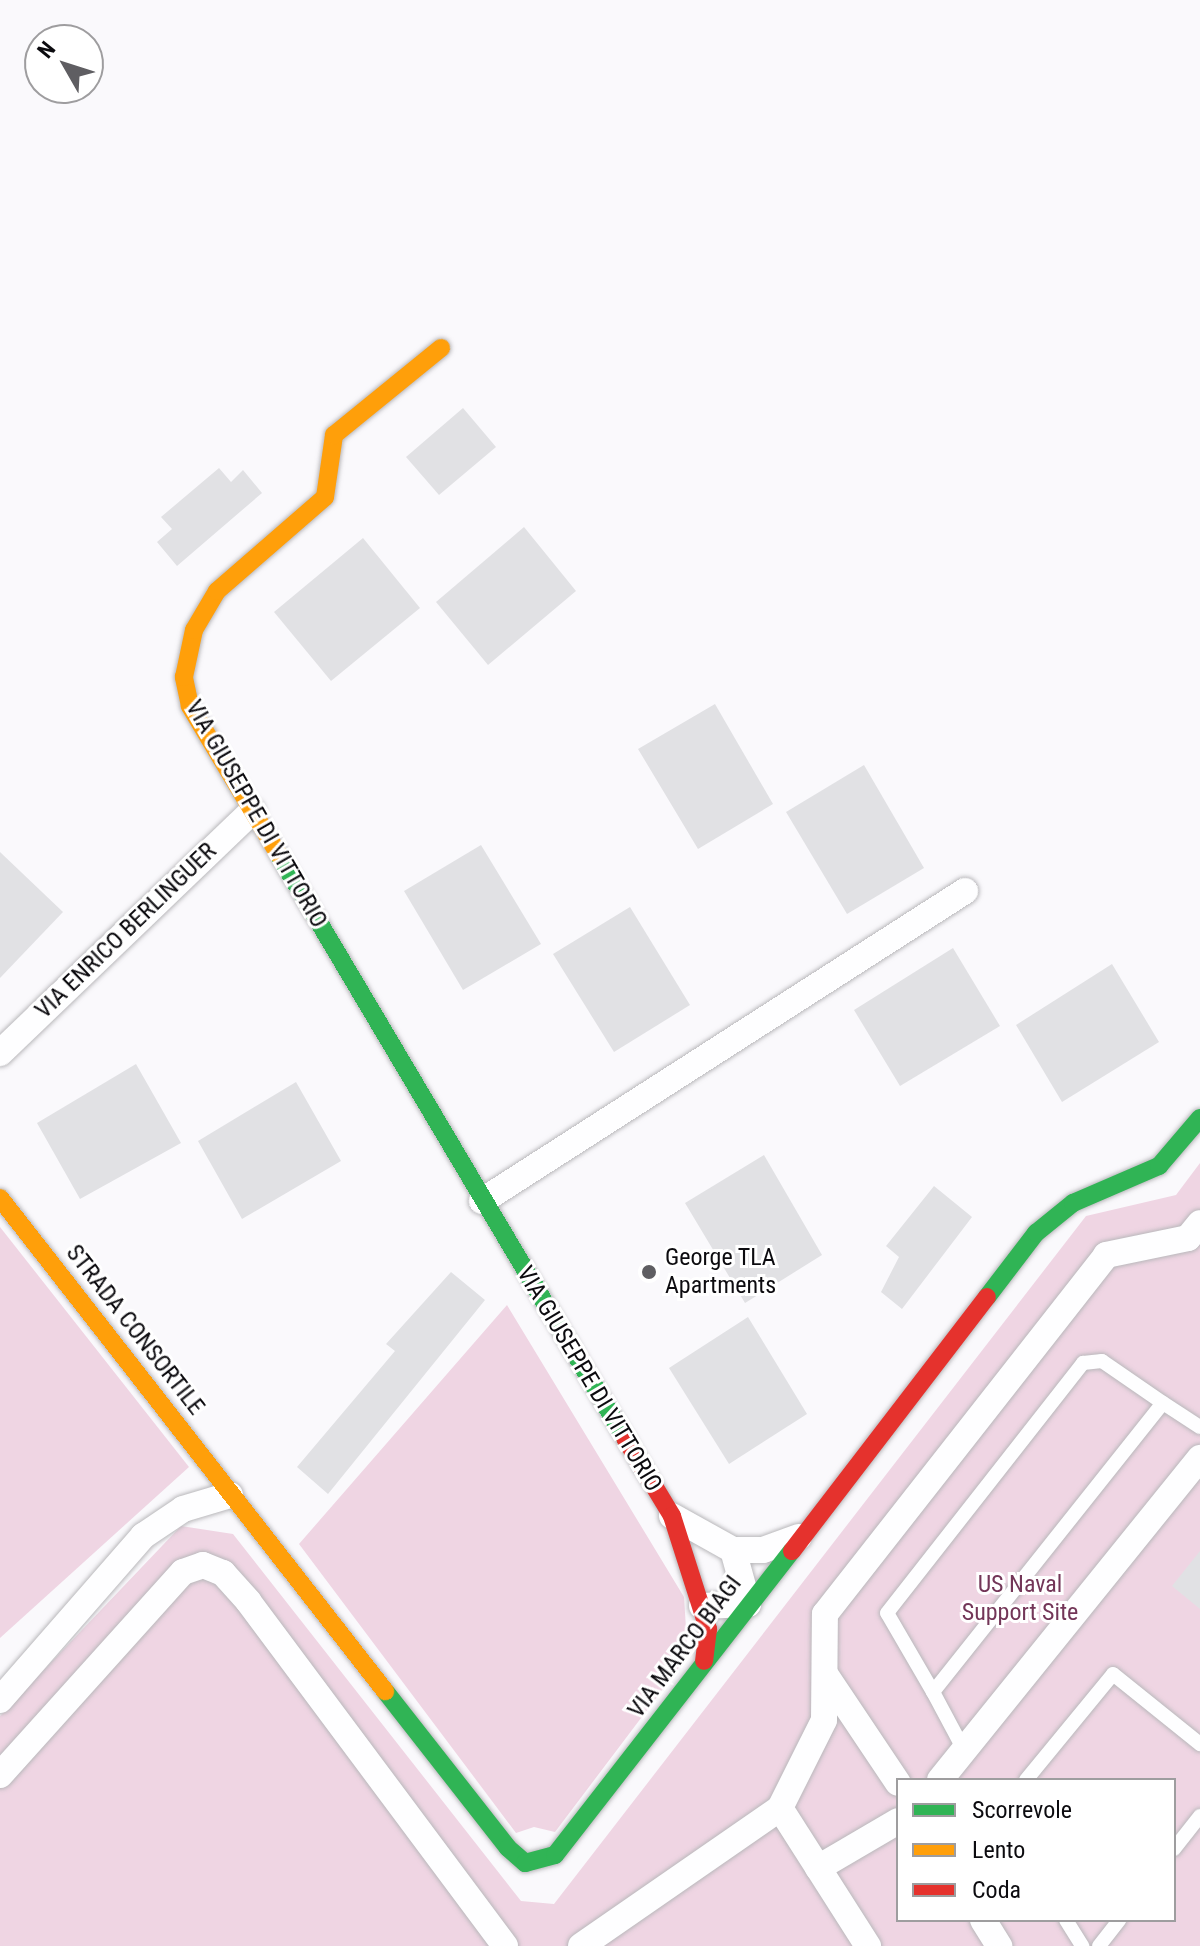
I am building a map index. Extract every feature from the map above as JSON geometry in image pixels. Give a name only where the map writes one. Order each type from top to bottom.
[{"type":"street","name":"VIA GIUSEPPE DI VITTORIO","points":[[441,348],[334,435],[325,497],[217,591],[194,630],[184,677],[190,706],[672,1516],[708,1629],[704,1661]]},
{"type":"street","name":"VIA ENRICO BERLINGUER","points":[[0,1053],[252,811]]},
{"type":"street","points":[[482,1201],[965,891]]},
{"type":"street","name":"VIA MARCO BIAGI","points":[[230,1495],[508,1848],[525,1863],[555,1855],[1036,1233],[1073,1203],[1159,1166],[1200,1118]]},
{"type":"street","name":"STRADA CONSORTILE","points":[[0,1198],[230,1495]]},
{"type":"street","points":[[581,1946],[780,1808],[824,1720],[825,1614],[1106,1255],[1188,1238],[1200,1223]]},
{"type":"street","points":[[942,1778],[1200,1458]]},
{"type":"street","points":[[0,1700],[143,1536],[183,1509],[230,1495]]},
{"type":"street","name":"VIA GIUSEPPE DI VITTORIO","points":[[672,1516],[733,1550]]},
{"type":"street","points":[[702,1606],[748,1604],[733,1550],[763,1550],[799,1537]]},
{"type":"street","points":[[0,1775],[183,1572],[203,1565],[223,1573],[248,1601],[505,1946]]},
{"type":"street","points":[[825,1674],[896,1780]]},
{"type":"street","points":[[780,1808],[868,1946]]},
{"type":"street","points":[[818,1868],[896,1822]]},
{"type":"street","points":[[984,1922],[999,1946]]},
{"type":"lane","points":[[964,1750],[887,1613],[1083,1363],[1102,1361],[1200,1427]]},
{"type":"lane","points":[[933,1692],[1163,1403]]},
{"type":"lane","points":[[1028,1778],[1113,1674],[1200,1744]]},
{"type":"lane","points":[[1176,1846],[1200,1816]]},
{"type":"lane","points":[[1067,1922],[1082,1946]]},
{"type":"lane","points":[[1099,1946],[1117,1922]]},
{"type":"green space","name":"US Naval Support Site","points":[[1200,1163],[1200,1946],[0,1946],[0,1716],[181,1526],[233,1534],[521,1901],[554,1904],[1086,1216],[1176,1195]]},
{"type":"green space","points":[[0,1227],[189,1467],[0,1638]]},
{"type":"green space","points":[[507,1305],[684,1597],[687,1644],[678,1669],[555,1832],[534,1827],[516,1833],[299,1544]]},
{"type":"building","points":[[463,408],[496,447],[439,495],[406,457]]},
{"type":"building","points":[[219,468],[231,482],[243,470],[262,493],[177,566],[157,542],[172,529],[161,517]]},
{"type":"building","points":[[524,527],[576,591],[488,665],[436,602]]},
{"type":"building","points":[[363,538],[420,608],[331,681],[274,612]]},
{"type":"building","points":[[715,704],[773,804],[698,849],[638,749]]},
{"type":"building","points":[[864,765],[924,868],[847,914],[786,812]]},
{"type":"building","points":[[481,845],[541,944],[463,990],[404,891]]},
{"type":"building","points":[[0,852],[63,912],[0,978]]},
{"type":"building","points":[[630,907],[690,1005],[614,1052],[553,954]]},
{"type":"building","points":[[953,948],[1000,1026],[900,1086],[854,1010]]},
{"type":"building","points":[[1112,964],[1159,1042],[1062,1102],[1016,1025]]},
{"type":"building","points":[[136,1064],[181,1143],[80,1199],[37,1123]]},
{"type":"building","points":[[296,1082],[341,1161],[242,1219],[198,1141]]},
{"type":"building","points":[[764,1155],[822,1255],[745,1303],[685,1203]]},
{"type":"building","points":[[934,1186],[972,1217],[902,1309],[881,1292],[899,1257],[886,1246]]},
{"type":"building","points":[[451,1272],[485,1300],[328,1494],[297,1467],[395,1351],[386,1344]]},
{"type":"building","points":[[748,1317],[807,1414],[729,1464],[669,1368]]},
{"type":"building","points":[[1200,1551],[1200,1609],[1172,1586]]},
{"type":"traffic: fast","points":[[279,855],[625,1438]]},
{"type":"traffic: fast","points":[[987,1297],[1036,1233],[1073,1203],[1159,1166],[1200,1118]]},
{"type":"traffic: fast","points":[[385,1691],[508,1848],[525,1863],[555,1855],[792,1551]]},
{"type":"traffic: slow","points":[[279,855],[190,706],[184,677],[194,630],[217,591],[325,497],[334,435],[441,348]]},
{"type":"traffic: slow","points":[[0,1198],[385,1691]]},
{"type":"traffic: jam","points":[[792,1551],[987,1297]]},
{"type":"traffic: jam","points":[[625,1438],[672,1516],[708,1629],[704,1661]]},
{"type":"place","name":"George TLA Apartments","points":[[649,1272]]}]
